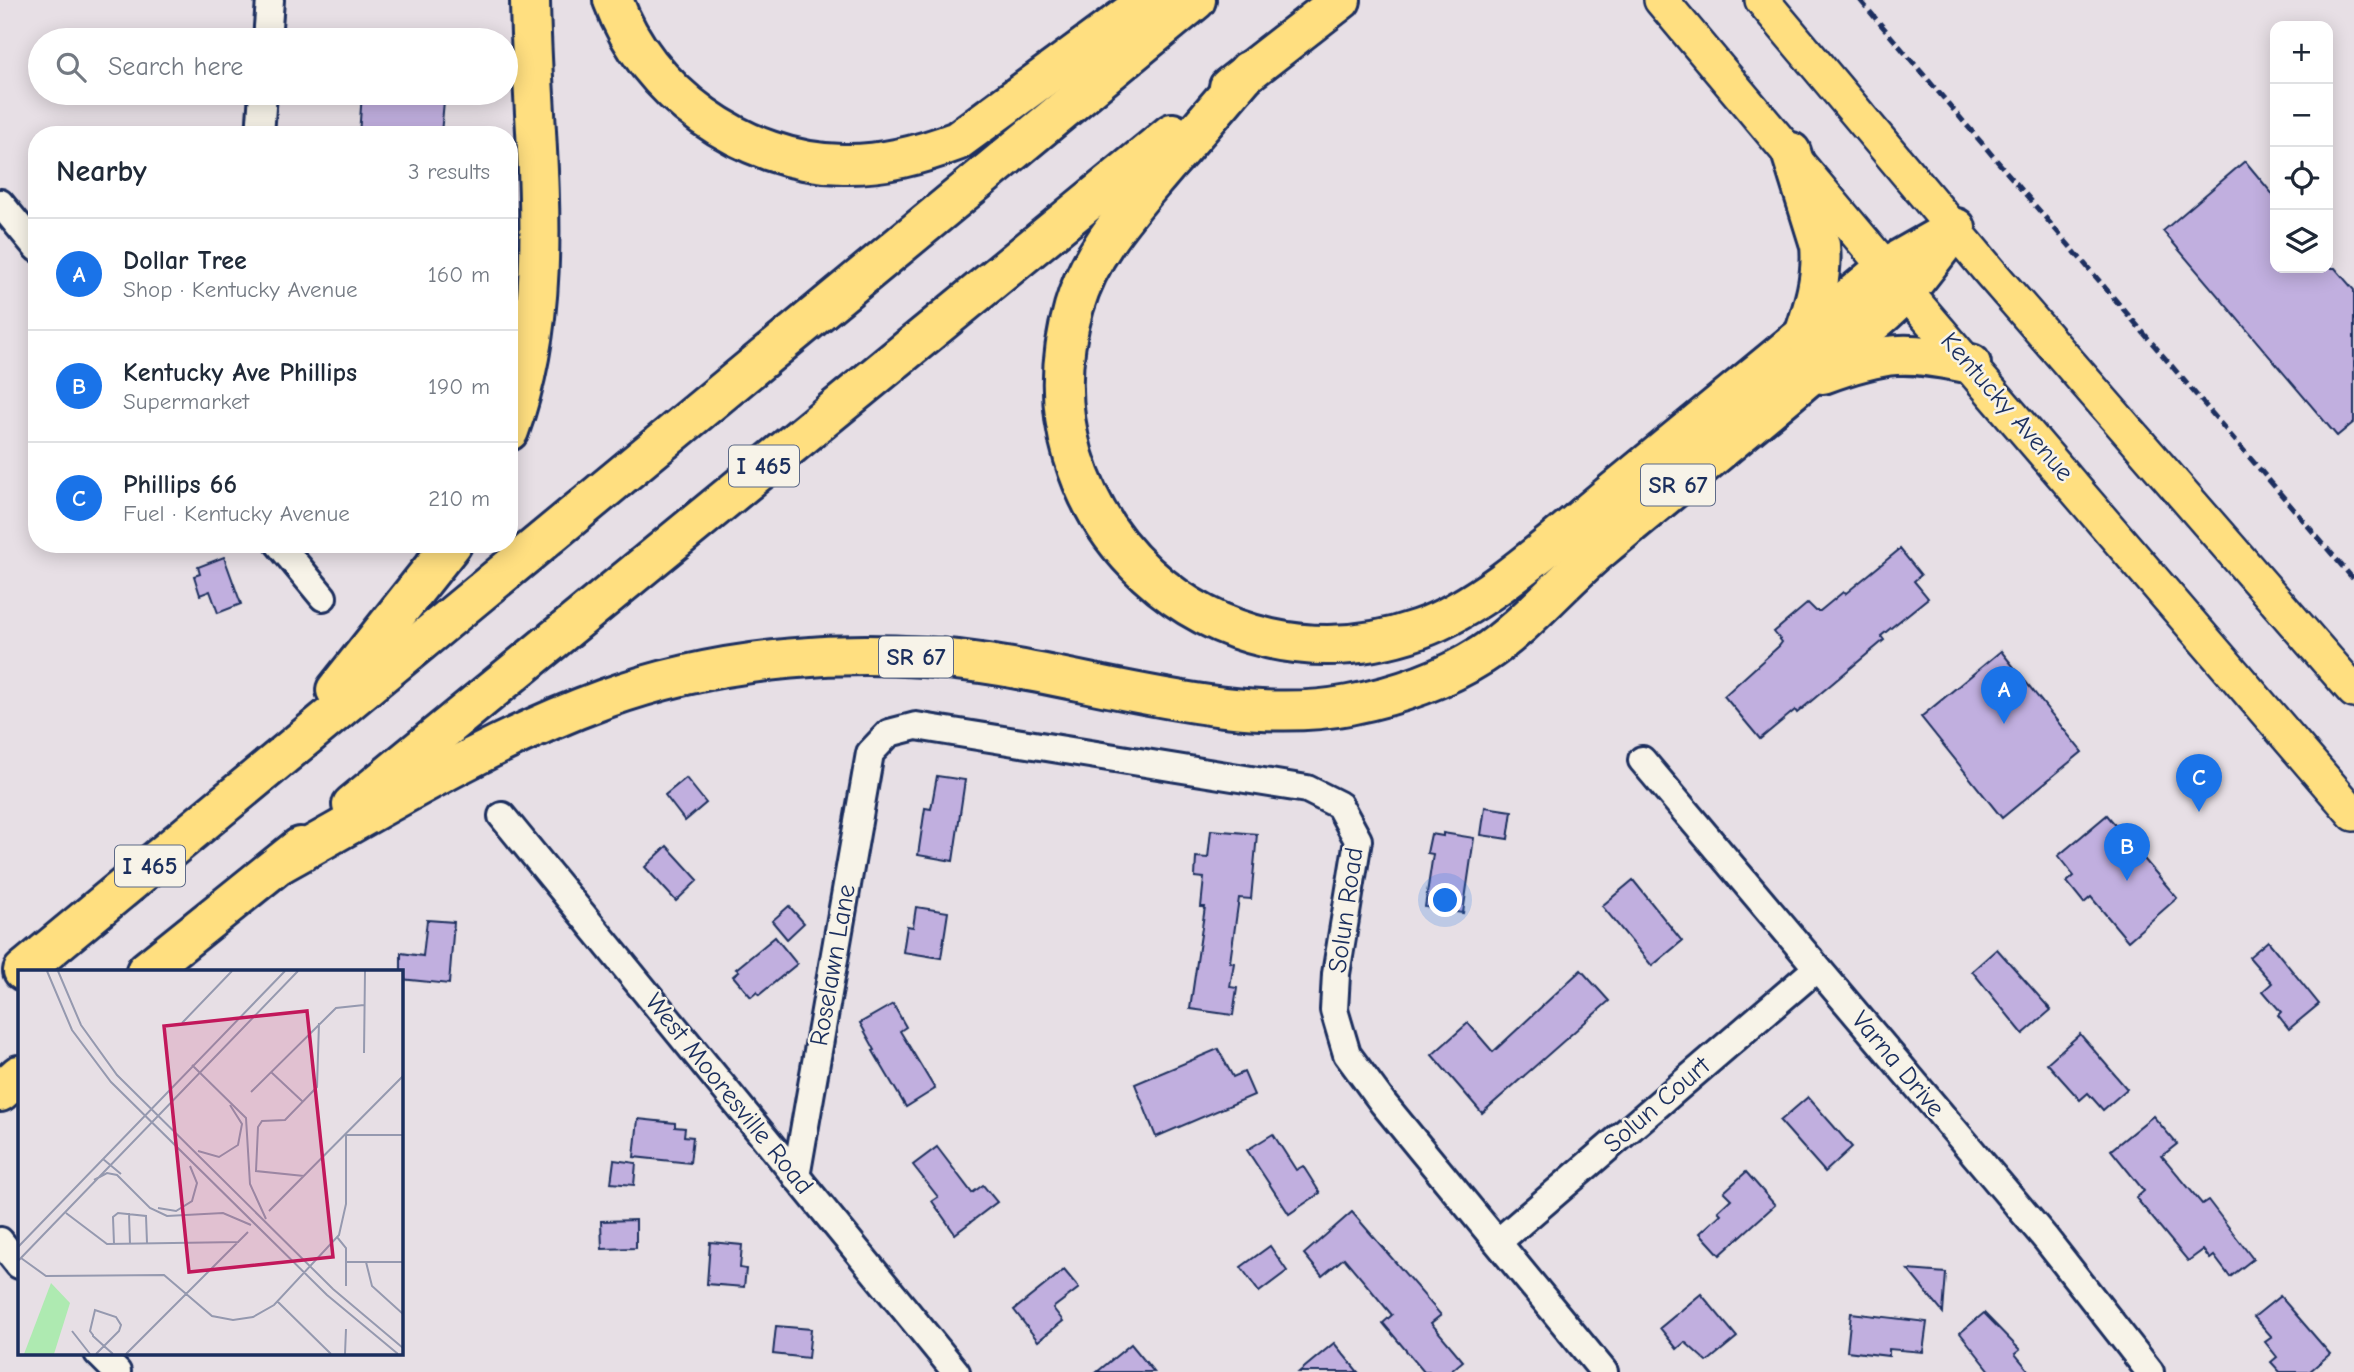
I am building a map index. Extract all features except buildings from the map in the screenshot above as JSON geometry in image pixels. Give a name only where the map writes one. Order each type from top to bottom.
[{"type":"highway","points":[[518,403],[526,378],[539,296],[530,0]]},
{"type":"highway","points":[[613,0],[621,21],[645,59],[675,92],[706,118],[748,142],[794,158],[841,164],[885,162],[923,154],[957,141],[1149,0]]},
{"type":"highway","name":"I 465","points":[[25,970],[1196,0]]},
{"type":"highway","name":"I 465","points":[[147,970],[1248,71],[1340,0]]},
{"type":"highway","points":[[1248,71],[1121,219],[1099,251],[1074,307],[1065,349],[1062,391],[1067,435],[1079,475],[1116,541],[1138,567],[1170,595],[1226,627],[1268,639],[1332,645],[1375,641],[1437,622],[1474,601],[1562,534],[1804,335],[1896,280],[1956,228]]},
{"type":"highway","points":[[1791,152],[1815,229],[1821,259],[1816,300],[1804,335]]},
{"type":"highway","name":"SR 67","points":[[281,863],[459,765],[550,720],[625,692],[727,667],[843,656],[934,658],[996,666],[1257,711],[1301,712],[1334,708],[1408,691],[1487,652],[1565,579],[1802,382],[1896,280]]},
{"type":"highway","points":[[1802,382],[1866,358],[1898,353],[1928,354],[1971,364]]},
{"type":"highway","points":[[276,761],[415,594],[445,553]]},
{"type":"highway","name":"I 465","points":[[0,990],[18,975]]},
{"type":"highway","points":[[0,1091],[18,1076]]},
{"type":"main road","name":"Kentucky Avenue","points":[[1661,0],[1896,280],[1971,364],[2354,814]]},
{"type":"main road","points":[[1762,0],[1956,228],[1990,272],[2354,691]]},
{"type":"street","points":[[268,28],[270,0]]},
{"type":"street","points":[[261,126],[262,105]]},
{"type":"street","points":[[0,203],[28,237]]},
{"type":"street","points":[[286,553],[323,597]]},
{"type":"street","name":"Solun Road","points":[[870,752],[889,733],[916,726],[1307,789],[1339,805],[1358,840],[1336,974],[1334,1010],[1347,1054],[1383,1103],[1604,1372]]},
{"type":"street","name":"Roselawn Lane","points":[[796,1177],[870,752]]},
{"type":"street","name":"Varna Drive","points":[[1642,760],[2046,1239],[2150,1372]]},
{"type":"street","name":"West Mooresville Road","points":[[502,816],[956,1372]]},
{"type":"street","name":"Solun Court","points":[[1498,1242],[1817,968]]},
{"type":"street","points":[[0,1241],[18,1264]]},
{"type":"street","points":[[99,1354],[117,1372]]},
{"type":"railway","points":[[1860,0],[2354,580]]},
{"type":"place","name":"Dollar Tree","points":[[2004,724]]},
{"type":"place","name":"Phillips 66","points":[[2199,812]]},
{"type":"place","name":"Kentucky Ave Phillips","points":[[2127,881]]}]
